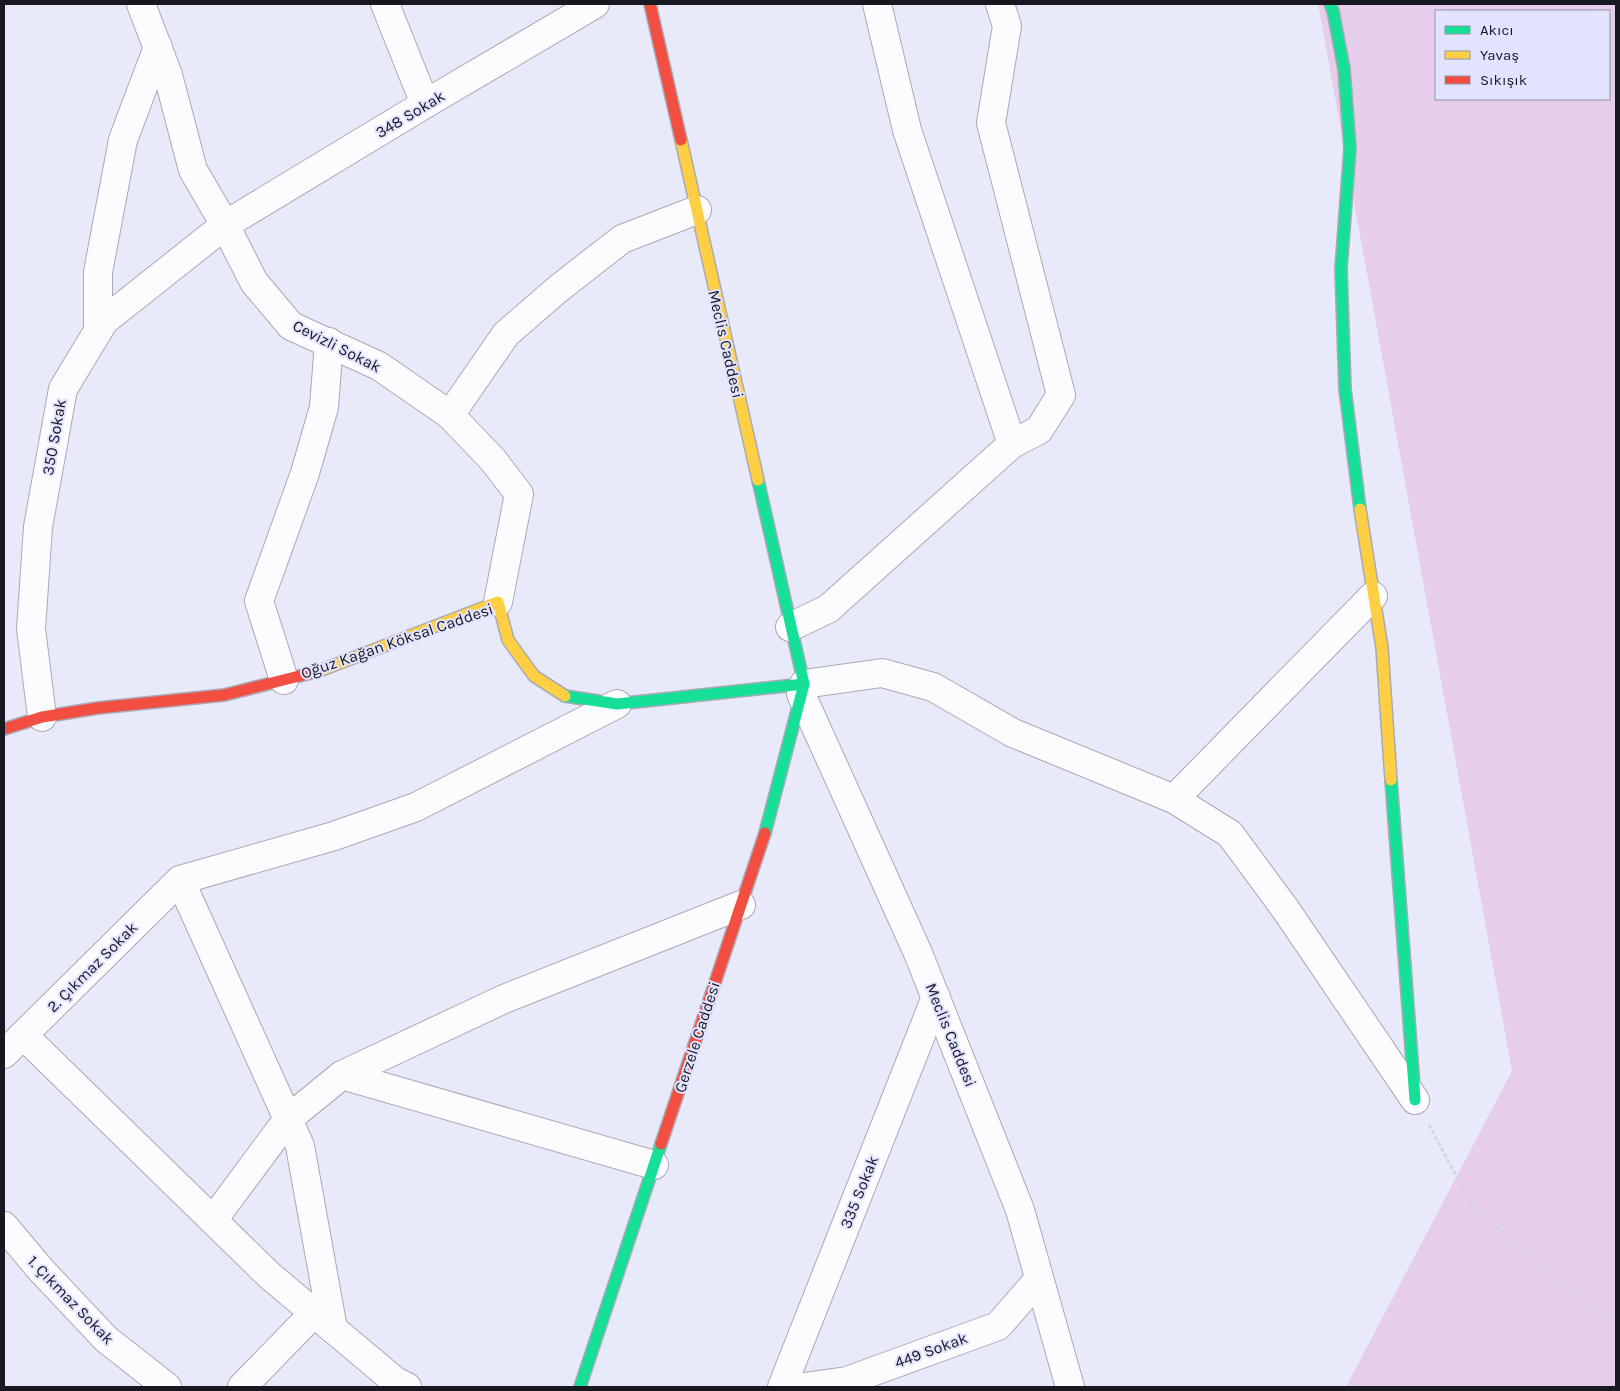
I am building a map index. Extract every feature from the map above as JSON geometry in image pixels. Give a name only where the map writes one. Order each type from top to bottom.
[{"type":"street","name":"Cevizli Sokak","points":[[141,4],[168,75],[193,170],[225,225],[254,282],[291,326],[379,366],[450,415],[493,460],[519,494],[498,602]]},
{"type":"street","points":[[385,4],[425,104]]},
{"type":"street","name":"348 Sokak","points":[[225,225],[595,4]]},
{"type":"street","name":"Meclis Caddesi","points":[[650,4],[790,627],[802,689],[918,953],[1020,1210],[1070,1387]]},
{"type":"street","points":[[877,4],[907,130],[1012,444]]},
{"type":"street","points":[[790,627],[828,609],[1012,444],[1039,430],[1061,395],[991,124],[1007,26],[1000,4]]},
{"type":"street","points":[[1330,4],[1344,69],[1350,148],[1341,269],[1345,390],[1364,542],[1382,648],[1415,1100]]},
{"type":"street","points":[[98,331],[98,272],[123,140],[158,47]]},
{"type":"street","points":[[450,415],[506,334],[558,289],[622,239],[697,210]]},
{"type":"street","name":"350 Sokak","points":[[42,717],[31,629],[38,527],[63,389],[104,321],[225,225]]},
{"type":"street","points":[[284,680],[259,601],[305,473],[324,407],[329,342]]},
{"type":"street","points":[[1174,798],[1373,596]]},
{"type":"street","name":"Oğuz Kağan Köksal Caddesi","points":[[4,729],[42,717],[98,708],[224,695],[284,680],[329,668],[498,602],[508,640],[534,676],[564,696],[617,704],[674,696],[802,689]]},
{"type":"street","points":[[802,689],[882,673],[933,687],[1013,733],[1174,798],[1230,834],[1286,910],[1415,1100]]},
{"type":"street","name":"Gerzele Caddesi","points":[[580,1387],[765,832],[802,689]]},
{"type":"street","points":[[324,1321],[300,1146],[180,880],[334,836],[416,807],[617,704]]},
{"type":"street","name":"2. Çıkmaz Sokak","points":[[4,1054],[180,880]]},
{"type":"street","points":[[213,1220],[288,1119],[342,1075],[504,999],[741,905]]},
{"type":"street","name":"335 Sokak","points":[[782,1387],[936,997]]},
{"type":"street","points":[[23,1035],[269,1275],[407,1387]]},
{"type":"street","points":[[342,1075],[654,1165]]},
{"type":"street","name":"1. Çıkmaz Sokak","points":[[4,1226],[41,1270],[106,1340],[167,1387]]},
{"type":"street","name":"449 Sokak","points":[[804,1387],[847,1381],[998,1326],[1039,1280]]},
{"type":"street","points":[[242,1387],[324,1321]]},
{"type":"path","points":[[1415,1100],[1473,1206],[1568,1289],[1616,1322]]},
{"type":"shaded area","points":[[1318,4],[1616,4],[1616,1387],[1346,1387],[1512,1071]]},
{"type":"traffic: fast","points":[[1330,4],[1344,69],[1350,148],[1341,269],[1345,389],[1360,509]]},
{"type":"traffic: fast","points":[[758,480],[804,684],[765,833]]},
{"type":"traffic: fast","points":[[565,696],[617,704],[804,684]]},
{"type":"traffic: fast","points":[[1391,780],[1415,1100]]},
{"type":"traffic: fast","points":[[580,1387],[661,1144]]},
{"type":"traffic: slow","points":[[681,140],[758,480]]},
{"type":"traffic: slow","points":[[1360,509],[1382,648],[1391,780]]},
{"type":"traffic: slow","points":[[319,671],[498,602],[508,640],[534,676],[565,696]]},
{"type":"traffic: jam","points":[[650,4],[681,140]]},
{"type":"traffic: jam","points":[[4,729],[42,717],[98,708],[224,695],[319,671]]},
{"type":"traffic: jam","points":[[661,1144],[765,833]]}]
